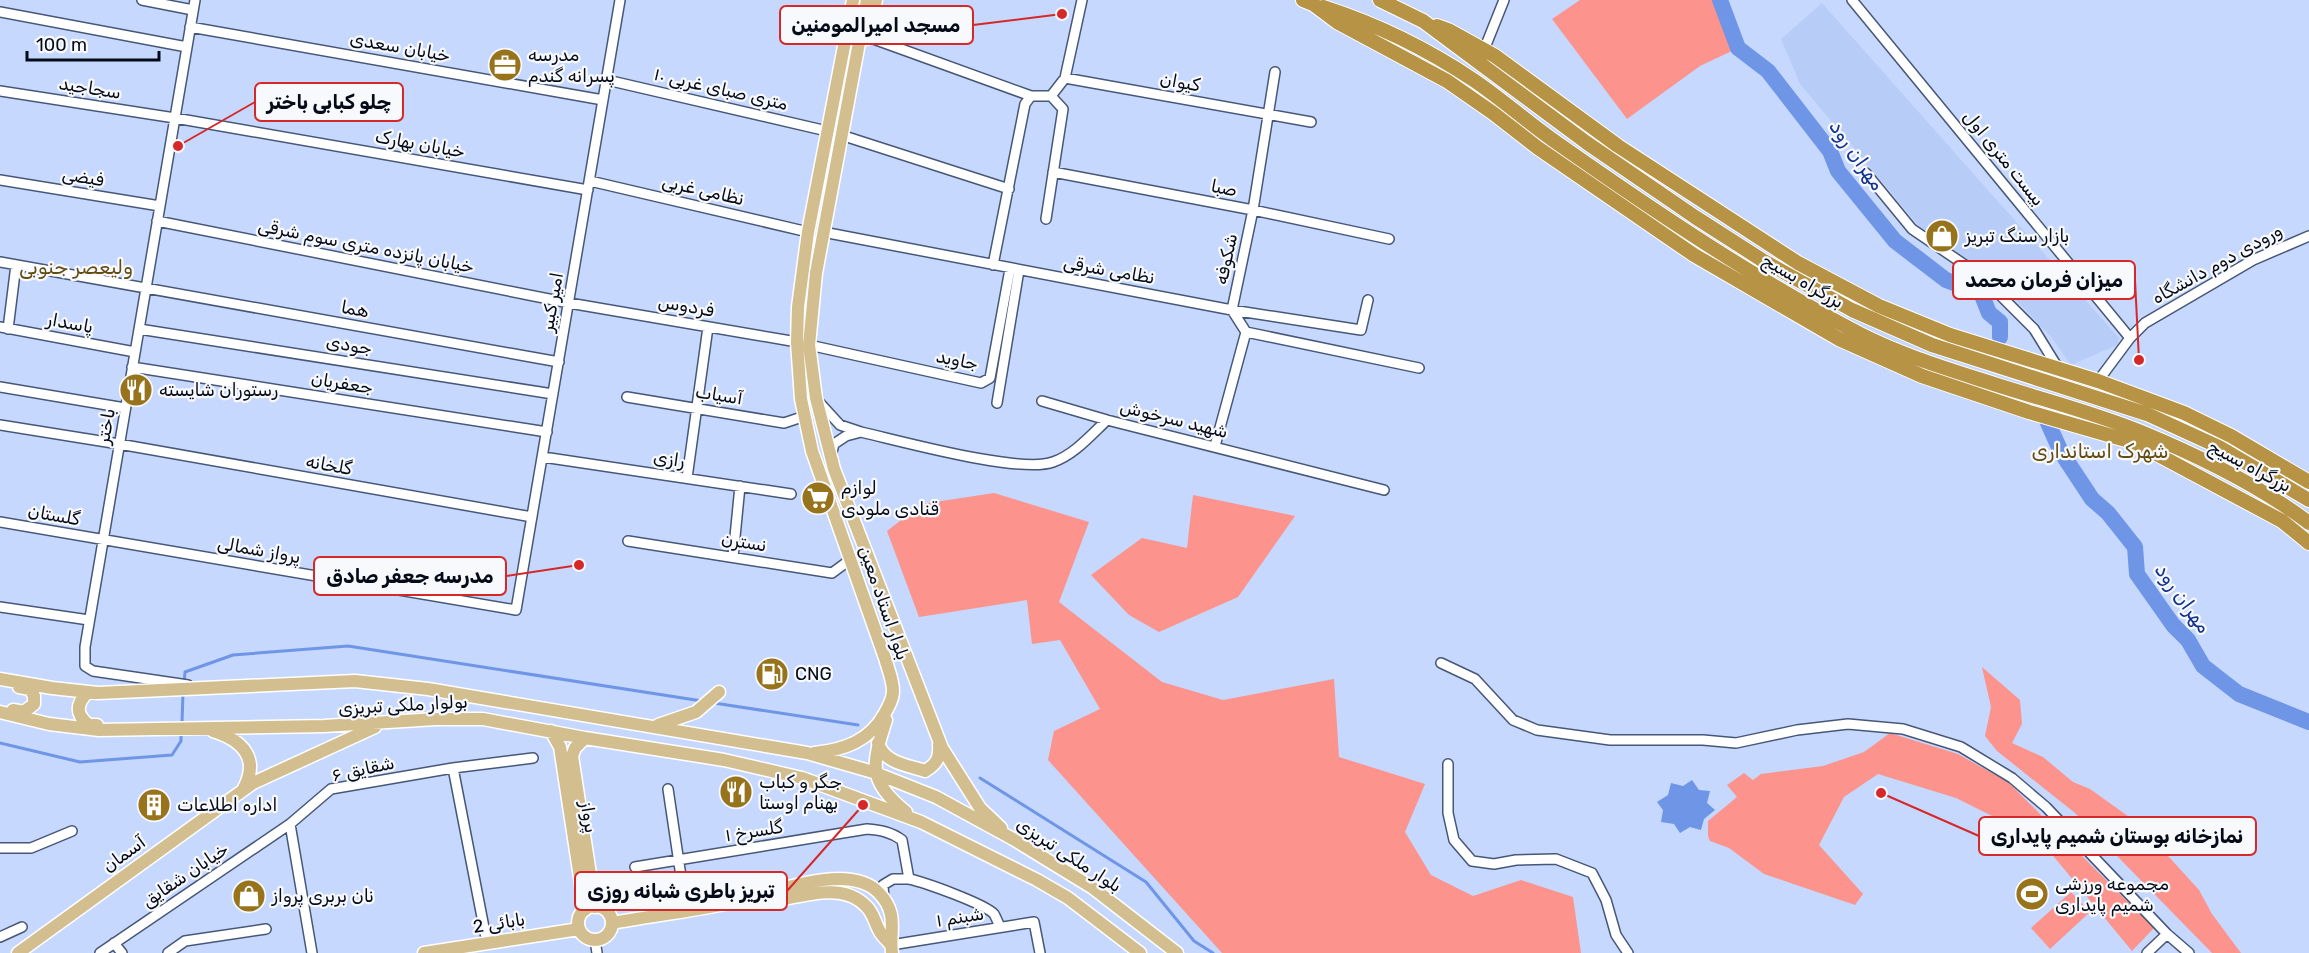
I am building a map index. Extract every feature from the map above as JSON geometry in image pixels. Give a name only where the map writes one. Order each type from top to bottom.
[{"type":"highway","name":"بزرگراه بسیج","points":[[1380,0],[1424,21],[1587,143],[1695,217],[1762,260],[1852,310],[1932,345],[2147,414],[2219,447],[2308,496]]},
{"type":"highway","points":[[1308,2],[1337,22],[1447,81],[1538,148],[1694,255],[1830,334],[1922,376],[2029,412],[2138,437],[2282,521],[2309,543]]},
{"type":"highway","points":[[1424,21],[1448,30],[1484,50],[1618,146],[1798,263],[1879,306],[1950,335],[2098,381],[2184,413],[2231,435],[2309,482]]},
{"type":"highway","name":"بزرگراه بسیج","points":[[2138,437],[2224,471],[2288,507],[2309,523]]},
{"type":"main road","points":[[827,131],[828,104],[846,0]]},
{"type":"main road","points":[[827,131],[853,0]]},
{"type":"main road","points":[[841,135],[867,0]]},
{"type":"main road","points":[[841,135],[851,109],[876,0]]},
{"type":"main road","name":"بلوار استاد معین","points":[[827,131],[808,232],[798,307],[803,343],[831,458],[946,754],[980,808],[1012,839]]},
{"type":"main road","name":"بلوار استاد معین","points":[[841,135],[803,343],[801,399],[812,451],[885,658],[893,687],[893,699]]},
{"type":"main road","points":[[0,680],[30,689],[34,700],[32,708],[24,712],[0,710]]},
{"type":"main road","name":"بولوار ملکی تبریزی","points":[[0,680],[88,692],[147,685],[204,687],[355,681],[428,689],[807,753],[873,772]]},
{"type":"main road","points":[[88,692],[77,707],[79,716],[88,725],[132,729]]},
{"type":"main road","points":[[644,725],[661,725],[684,718],[696,712],[719,692]]},
{"type":"main road","points":[[893,699],[878,743],[875,761],[878,782],[893,801],[918,821]]},
{"type":"main road","points":[[807,753],[834,751],[865,738],[879,724],[893,699]]},
{"type":"main road","name":"بولوار ملکی تبریزی","points":[[0,710],[81,729],[201,728],[483,719],[724,760],[802,778],[872,802],[918,821]]},
{"type":"main road","name":"آسمان","points":[[18,953],[253,783],[383,723]]},
{"type":"main road","points":[[201,728],[230,737],[246,752],[249,758],[250,776],[242,792]]},
{"type":"main road","name":"پرواز","points":[[551,731],[561,753],[590,908]]},
{"type":"main road","points":[[878,743],[881,753],[888,759],[925,771],[935,765],[940,755],[938,736]]},
{"type":"main road","name":"پرواز","points":[[585,738],[575,748],[572,756],[590,908]]},
{"type":"main road","name":"بلوار ملکى تبریزى","points":[[873,772],[936,797],[1012,839],[1093,888],[1177,953]]},
{"type":"main road","name":"بلوار ملکى تبریزى","points":[[918,821],[1037,880],[1068,898],[1140,953]]},
{"type":"main road","points":[[612,923],[731,903],[792,886],[849,879],[866,884],[879,892],[890,909],[894,932],[892,949]]},
{"type":"main road","points":[[731,903],[767,902],[840,892],[865,904],[892,949]]},
{"type":"main road","points":[[590,908],[605,909],[612,923],[609,933],[596,947],[579,928],[579,918],[590,908]]},
{"type":"main road","name":"بابائی 2","points":[[424,953],[579,928]]},
{"type":"street","points":[[142,0],[194,5]]},
{"type":"street","name":"امیر کبیر","points":[[516,610],[620,0]]},
{"type":"street","points":[[1051,96],[1065,78],[1082,0]]},
{"type":"street","points":[[1484,50],[1504,0]]},
{"type":"street","name":"بیست متری اول","points":[[1852,0],[2130,338]]},
{"type":"street","name":"باختر","points":[[147,685],[93,671],[85,666],[85,647],[194,5]]},
{"type":"street","points":[[0,12],[187,47]]},
{"type":"street","name":"خیابان سعدی","points":[[190,27],[603,100]]},
{"type":"street","points":[[868,37],[1030,96],[1051,96],[1063,109],[1046,219]]},
{"type":"street","name":"شکوفه","points":[[1246,332],[1232,310],[1253,210],[1275,72]]},
{"type":"street","name":"کیوان","points":[[1065,78],[1311,122]]},
{"type":"street","name":"۱۰ متری صبای غربی","points":[[607,80],[827,131]]},
{"type":"street","name":"سجاجید","points":[[0,91],[175,118]]},
{"type":"street","points":[[993,265],[1025,105],[1030,96]]},
{"type":"street","name":"خیابان بهارک","points":[[175,118],[589,185]]},
{"type":"street","points":[[841,135],[1009,189]]},
{"type":"street","name":"صبا","points":[[1053,172],[1253,210],[1389,239]]},
{"type":"street","points":[[1866,172],[1912,229],[1981,276],[2034,329],[2058,368]]},
{"type":"street","name":"فیضی","points":[[0,180],[160,206]]},
{"type":"street","name":"نظامی غربی","points":[[589,185],[808,232]]},
{"type":"street","name":"خیابان پانزده متری سوم شرقی","points":[[157,220],[569,303]]},
{"type":"street","name":"نظامی شرقی","points":[[823,232],[1232,310],[1361,330],[1368,300]]},
{"type":"street","name":"ورودی دوم دانشگاه","points":[[2098,381],[2130,338],[2145,323],[2253,260],[2309,236]]},
{"type":"street","name":"هما","points":[[0,262],[559,362]]},
{"type":"street","points":[[4,328],[16,265]]},
{"type":"street","points":[[997,403],[1015,269]]},
{"type":"street","name":"جاوید","points":[[803,343],[981,383],[990,378],[1015,269]]},
{"type":"street","name":"فردوس","points":[[569,303],[803,343]]},
{"type":"street","points":[[687,478],[708,327]]},
{"type":"street","name":"پاسدار","points":[[4,328],[135,352]]},
{"type":"street","name":"جودی","points":[[139,328],[553,394]]},
{"type":"street","points":[[1215,446],[1246,332],[1419,368]]},
{"type":"street","name":"جعفریان","points":[[132,367],[547,432]]},
{"type":"street","points":[[0,387],[126,408]]},
{"type":"street","name":"آسیاب","points":[[627,397],[784,423],[805,416]]},
{"type":"street","name":"شهید سرخوش","points":[[816,398],[840,425],[861,432],[1024,465],[1051,463],[1069,454],[1107,420],[1384,490]]},
{"type":"street","points":[[1042,401],[1107,420]]},
{"type":"street","name":"گلخانه","points":[[0,425],[532,518]]},
{"type":"street","points":[[831,458],[834,444],[846,436],[861,432]]},
{"type":"street","name":"رازی","points":[[543,457],[791,494]]},
{"type":"street","points":[[733,557],[740,486]]},
{"type":"street","name":"گلستان","points":[[0,522],[103,541]]},
{"type":"street","name":"پرواز شمالی","points":[[103,541],[516,610]]},
{"type":"street","name":"نسترن","points":[[628,541],[832,573],[850,560]]},
{"type":"street","points":[[0,607],[89,620]]},
{"type":"street","points":[[1441,663],[1475,679],[1513,720],[1537,730],[1610,740],[1736,743],[1797,730],[1848,724],[1903,729],[1961,747],[2012,778],[2046,807],[2167,934],[2189,953]]},
{"type":"street","name":"شقایق ۶","points":[[290,824],[331,789],[453,768],[533,758]]},
{"type":"street","points":[[1448,764],[1448,813],[1454,840],[1472,861],[1494,864],[1516,860],[1556,859],[1592,873],[1606,900],[1616,935],[1628,953]]},
{"type":"street","points":[[453,768],[487,943]]},
{"type":"street","points":[[668,789],[686,910]]},
{"type":"street","points":[[290,824],[312,953]]},
{"type":"street","name":"خیابان شقایق","points":[[100,953],[290,824]]},
{"type":"street","name":"گلسرخ ۱","points":[[678,860],[867,829],[894,834],[902,840],[909,879]]},
{"type":"street","points":[[0,848],[31,848],[72,831]]},
{"type":"street","points":[[635,867],[678,860]]},
{"type":"street","points":[[884,900],[884,885],[893,879],[924,882],[993,913],[1000,927]]},
{"type":"street","name":"شبنم ۱","points":[[892,949],[1034,922],[1040,953]]},
{"type":"street","points":[[0,938],[22,927]]},
{"type":"street","points":[[168,953],[185,941],[266,929]]},
{"type":"street","points":[[2147,953],[2167,934]]},
{"type":"street","points":[[114,943],[122,953]]},
{"type":"shaded area","points":[[1580,0],[1716,0],[1738,48],[1700,66],[1627,119],[1552,19]]},
{"type":"shaded area","points":[[1822,3],[2119,338],[2117,345],[2071,365],[2052,338],[1997,280],[1918,225],[1800,84],[1781,39]]},
{"type":"shaded area","points":[[994,493],[1089,522],[1059,602],[1162,682],[1223,700],[1334,679],[1339,757],[1425,784],[1405,832],[1431,875],[1473,896],[1521,880],[1573,897],[1581,953],[1222,953],[1048,760],[1054,731],[1100,709],[1060,640],[1032,644],[1027,600],[919,617],[887,531],[922,504]]},
{"type":"shaded area","points":[[1193,495],[1295,516],[1238,597],[1159,632],[1129,615],[1091,575],[1142,538],[1187,548]]},
{"type":"shaded area","points":[[1982,667],[2020,700],[2022,724],[2012,743],[2043,757],[2073,782],[2090,789],[2139,824],[2199,890],[2212,914],[2241,953],[2212,953],[2075,813],[1997,751],[1985,736],[1991,707]]},
{"type":"shaded area","points":[[1890,733],[1958,754],[2008,782],[2154,928],[2132,951],[2040,840],[1956,798],[1878,774],[1844,797],[1819,845],[1863,894],[1855,905],[1764,874],[1729,848],[1710,841],[1708,821],[1737,797],[1727,785],[1744,773],[1753,780],[1761,774],[1823,766],[1864,752]]},
{"type":"shaded area","points":[[2071,892],[2090,912],[2050,949],[2031,928]]},
{"type":"water","points":[[1692,780],[1699,790],[1710,791],[1707,803],[1715,810],[1704,819],[1701,830],[1690,827],[1680,833],[1674,824],[1661,822],[1663,810],[1657,802],[1668,795],[1671,783],[1683,786]]},
{"type":"waterway","name":"مهران رود","points":[[1720,0],[1738,48],[1768,71],[1830,151],[1838,171],[1895,241],[1946,280],[1981,293],[1989,313],[2000,322],[2000,337]]},
{"type":"waterway","name":"مهران رود","points":[[2048,423],[2061,452],[2092,499],[2108,513],[2135,547],[2137,574],[2173,625],[2188,640],[2203,666],[2239,694],[2309,722]]},
{"type":"waterway","points":[[184,684],[185,672],[233,655],[348,646],[702,701]]},
{"type":"waterway","points":[[182,723],[183,693]]},
{"type":"waterway","points":[[714,703],[858,725]]},
{"type":"waterway","points":[[0,743],[80,762],[172,755],[181,741],[181,734]]},
{"type":"waterway","points":[[980,778],[1146,882],[1194,941],[1213,953]]},
{"type":"place","name":"مسجد امیرالمومنین","points":[[1062,14]]},
{"type":"place","name":"مدرسه پسرانه گندم","points":[[505,65]]},
{"type":"place","name":"چلو کبابی باختر","points":[[178,146]]},
{"type":"place","name":"بازار سنگ تبریز","points":[[1942,236]]},
{"type":"place","name":"میزان فرمان محمد","points":[[2139,360]]},
{"type":"place","name":"رستوران شایسته","points":[[136,390]]},
{"type":"place","name":"لوازم قنادی ملودی","points":[[818,498]]},
{"type":"place","name":"مدرسه جعفر صادق","points":[[579,565]]},
{"type":"place","name":"CNG","points":[[772,674]]},
{"type":"place","name":"جگر و کباب بهنام اوستا","points":[[736,792]]},
{"type":"place","name":"نمازخانه بوستان شمیم پایداری","points":[[1881,793]]},
{"type":"place","name":"اداره اطلاعات","points":[[154,805]]},
{"type":"place","name":"تبریز باطری شبانه روزی","points":[[863,805]]},
{"type":"place","name":"مجموعه ورزشی شمیم پایداری","points":[[2032,894]]},
{"type":"place","name":"نان بربری پرواز","points":[[249,896]]},
{"type":"district","name":"ولیعصر جنوبی","points":[[76,267]]},
{"type":"district","name":"شهرک استانداری","points":[[2100,451]]}]
